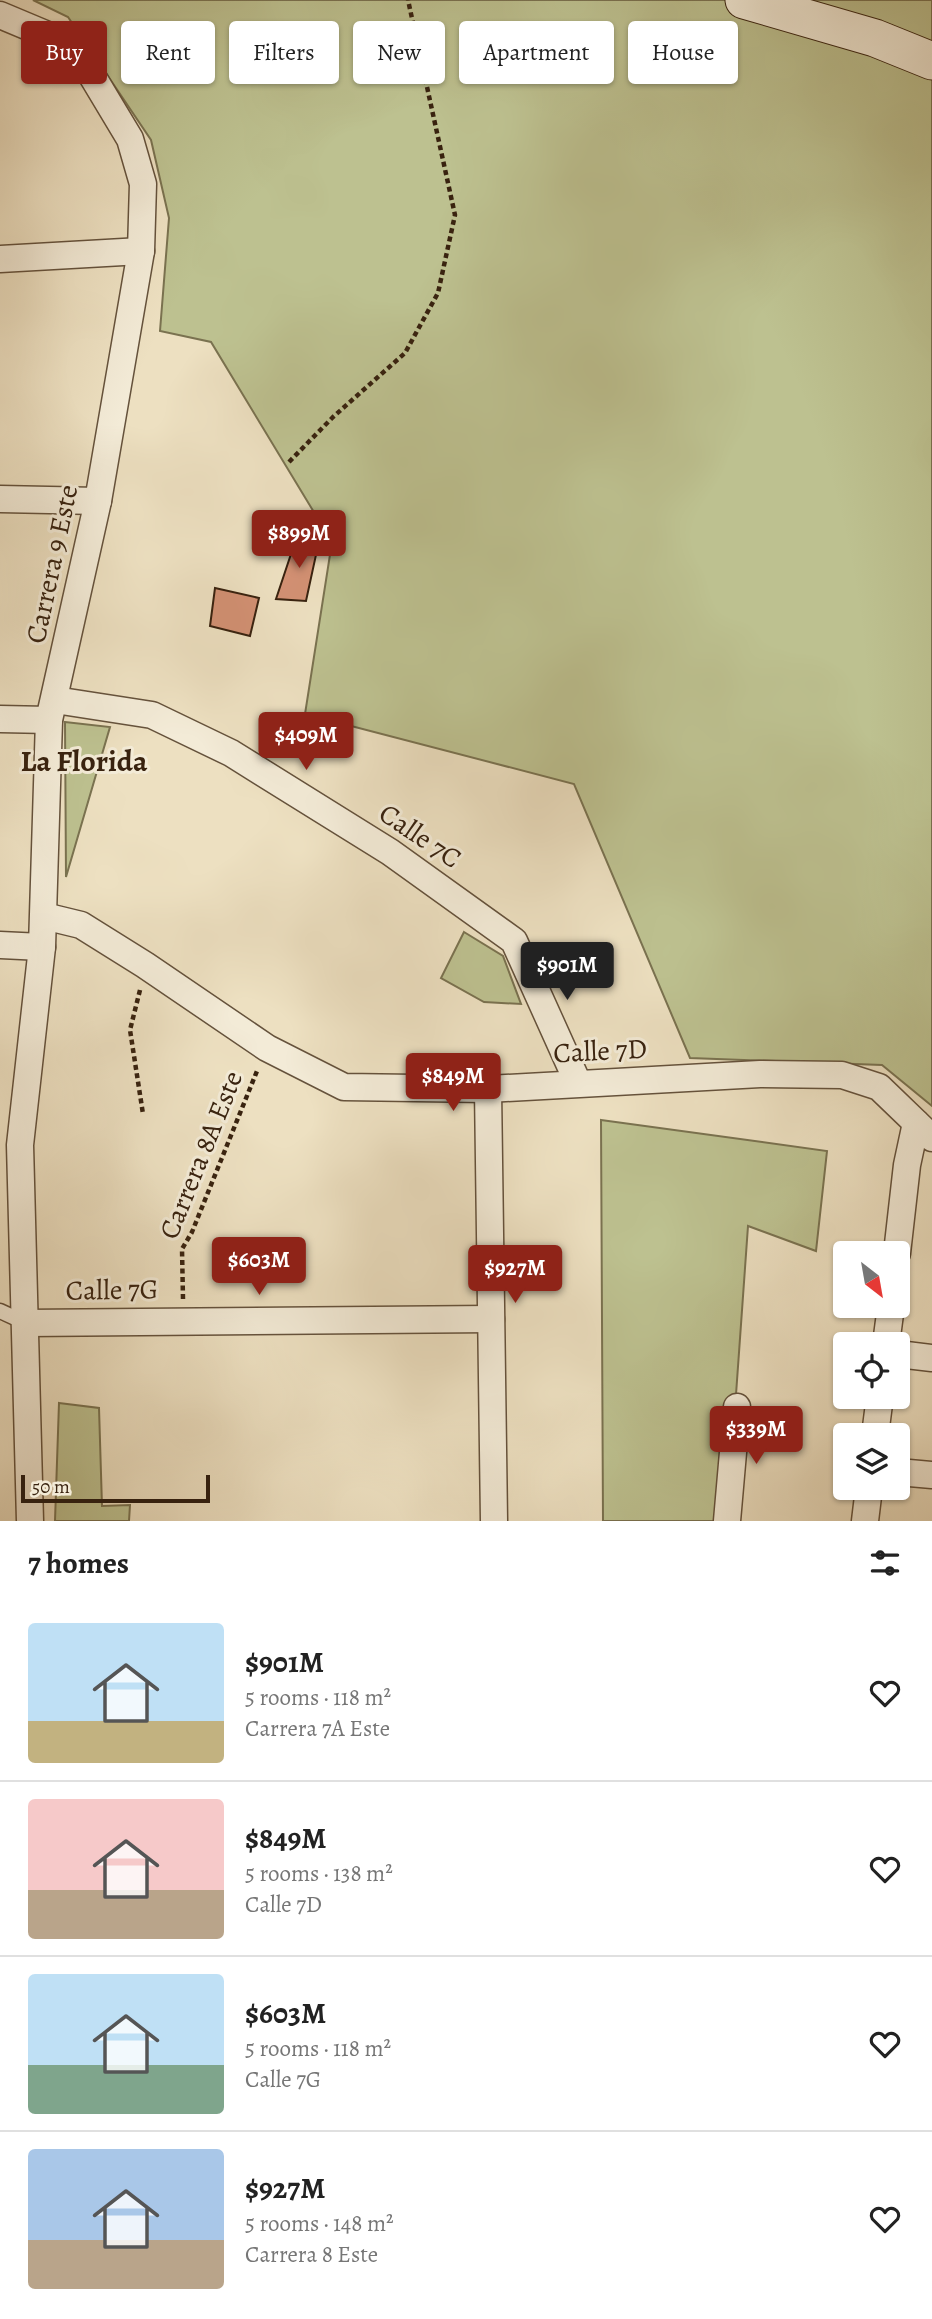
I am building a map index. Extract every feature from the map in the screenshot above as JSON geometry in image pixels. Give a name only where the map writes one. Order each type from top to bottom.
[{"type":"main road","points":[[744,0],[875,38],[932,61]]},
{"type":"street","name":"Carrera 9 Este","points":[[0,15],[62,41],[88,69],[130,139],[143,184],[141,251],[98,501],[52,710],[42,947],[10,1145],[26,1323],[30,1521]]},
{"type":"street","points":[[0,259],[141,251]]},
{"type":"street","points":[[0,499],[98,501]]},
{"type":"street","name":"Calle 7C","points":[[0,719],[52,710],[152,715],[231,753],[390,852],[514,941],[578,1083]]},
{"type":"street","name":"Calle 7D","points":[[44,916],[81,925],[267,1048],[344,1087],[488,1089],[760,1074],[842,1075],[879,1087],[924,1130]]},
{"type":"street","points":[[0,945],[42,947]]},
{"type":"street","points":[[488,1089],[494,1521]]},
{"type":"street","points":[[898,1241],[908,1165],[924,1130]]},
{"type":"street","name":"Calle 7G","points":[[26,1323],[491,1319]]},
{"type":"street","points":[[910,1355],[932,1358]]},
{"type":"street","points":[[727,1521],[737,1407]]},
{"type":"street","points":[[910,1473],[932,1475]]},
{"type":"street","points":[[865,1521],[868,1500]]},
{"type":"lane","points":[[0,1311],[26,1323]]},
{"type":"path","points":[[289,462],[333,416],[405,353],[438,293],[455,215],[408,0]]},
{"type":"path","points":[[143,1114],[130,1030],[145,965]]},
{"type":"path","name":"Carrera 8A Este","points":[[184,1321],[182,1249],[192,1232],[267,1048]]},
{"type":"green space","points":[[33,0],[932,0],[932,1106],[882,1065],[690,1058],[574,784],[305,714],[332,542],[211,342],[160,331],[169,218],[151,140],[107,75],[107,21],[71,21],[68,17]]},
{"type":"green space","points":[[65,722],[110,727],[66,877]]},
{"type":"green space","points":[[464,932],[503,956],[521,1004],[484,1002],[441,978]]},
{"type":"green space","points":[[601,1120],[827,1151],[816,1251],[748,1226],[727,1521],[603,1521]]},
{"type":"green space","points":[[59,1403],[99,1408],[102,1506],[130,1505],[129,1521],[55,1521]]},
{"type":"building","points":[[298,533],[319,541],[306,601],[276,599]]},
{"type":"building","points":[[215,588],[259,598],[250,636],[210,626]]},
{"type":"district","name":"La Florida","points":[[84,761]]}]
